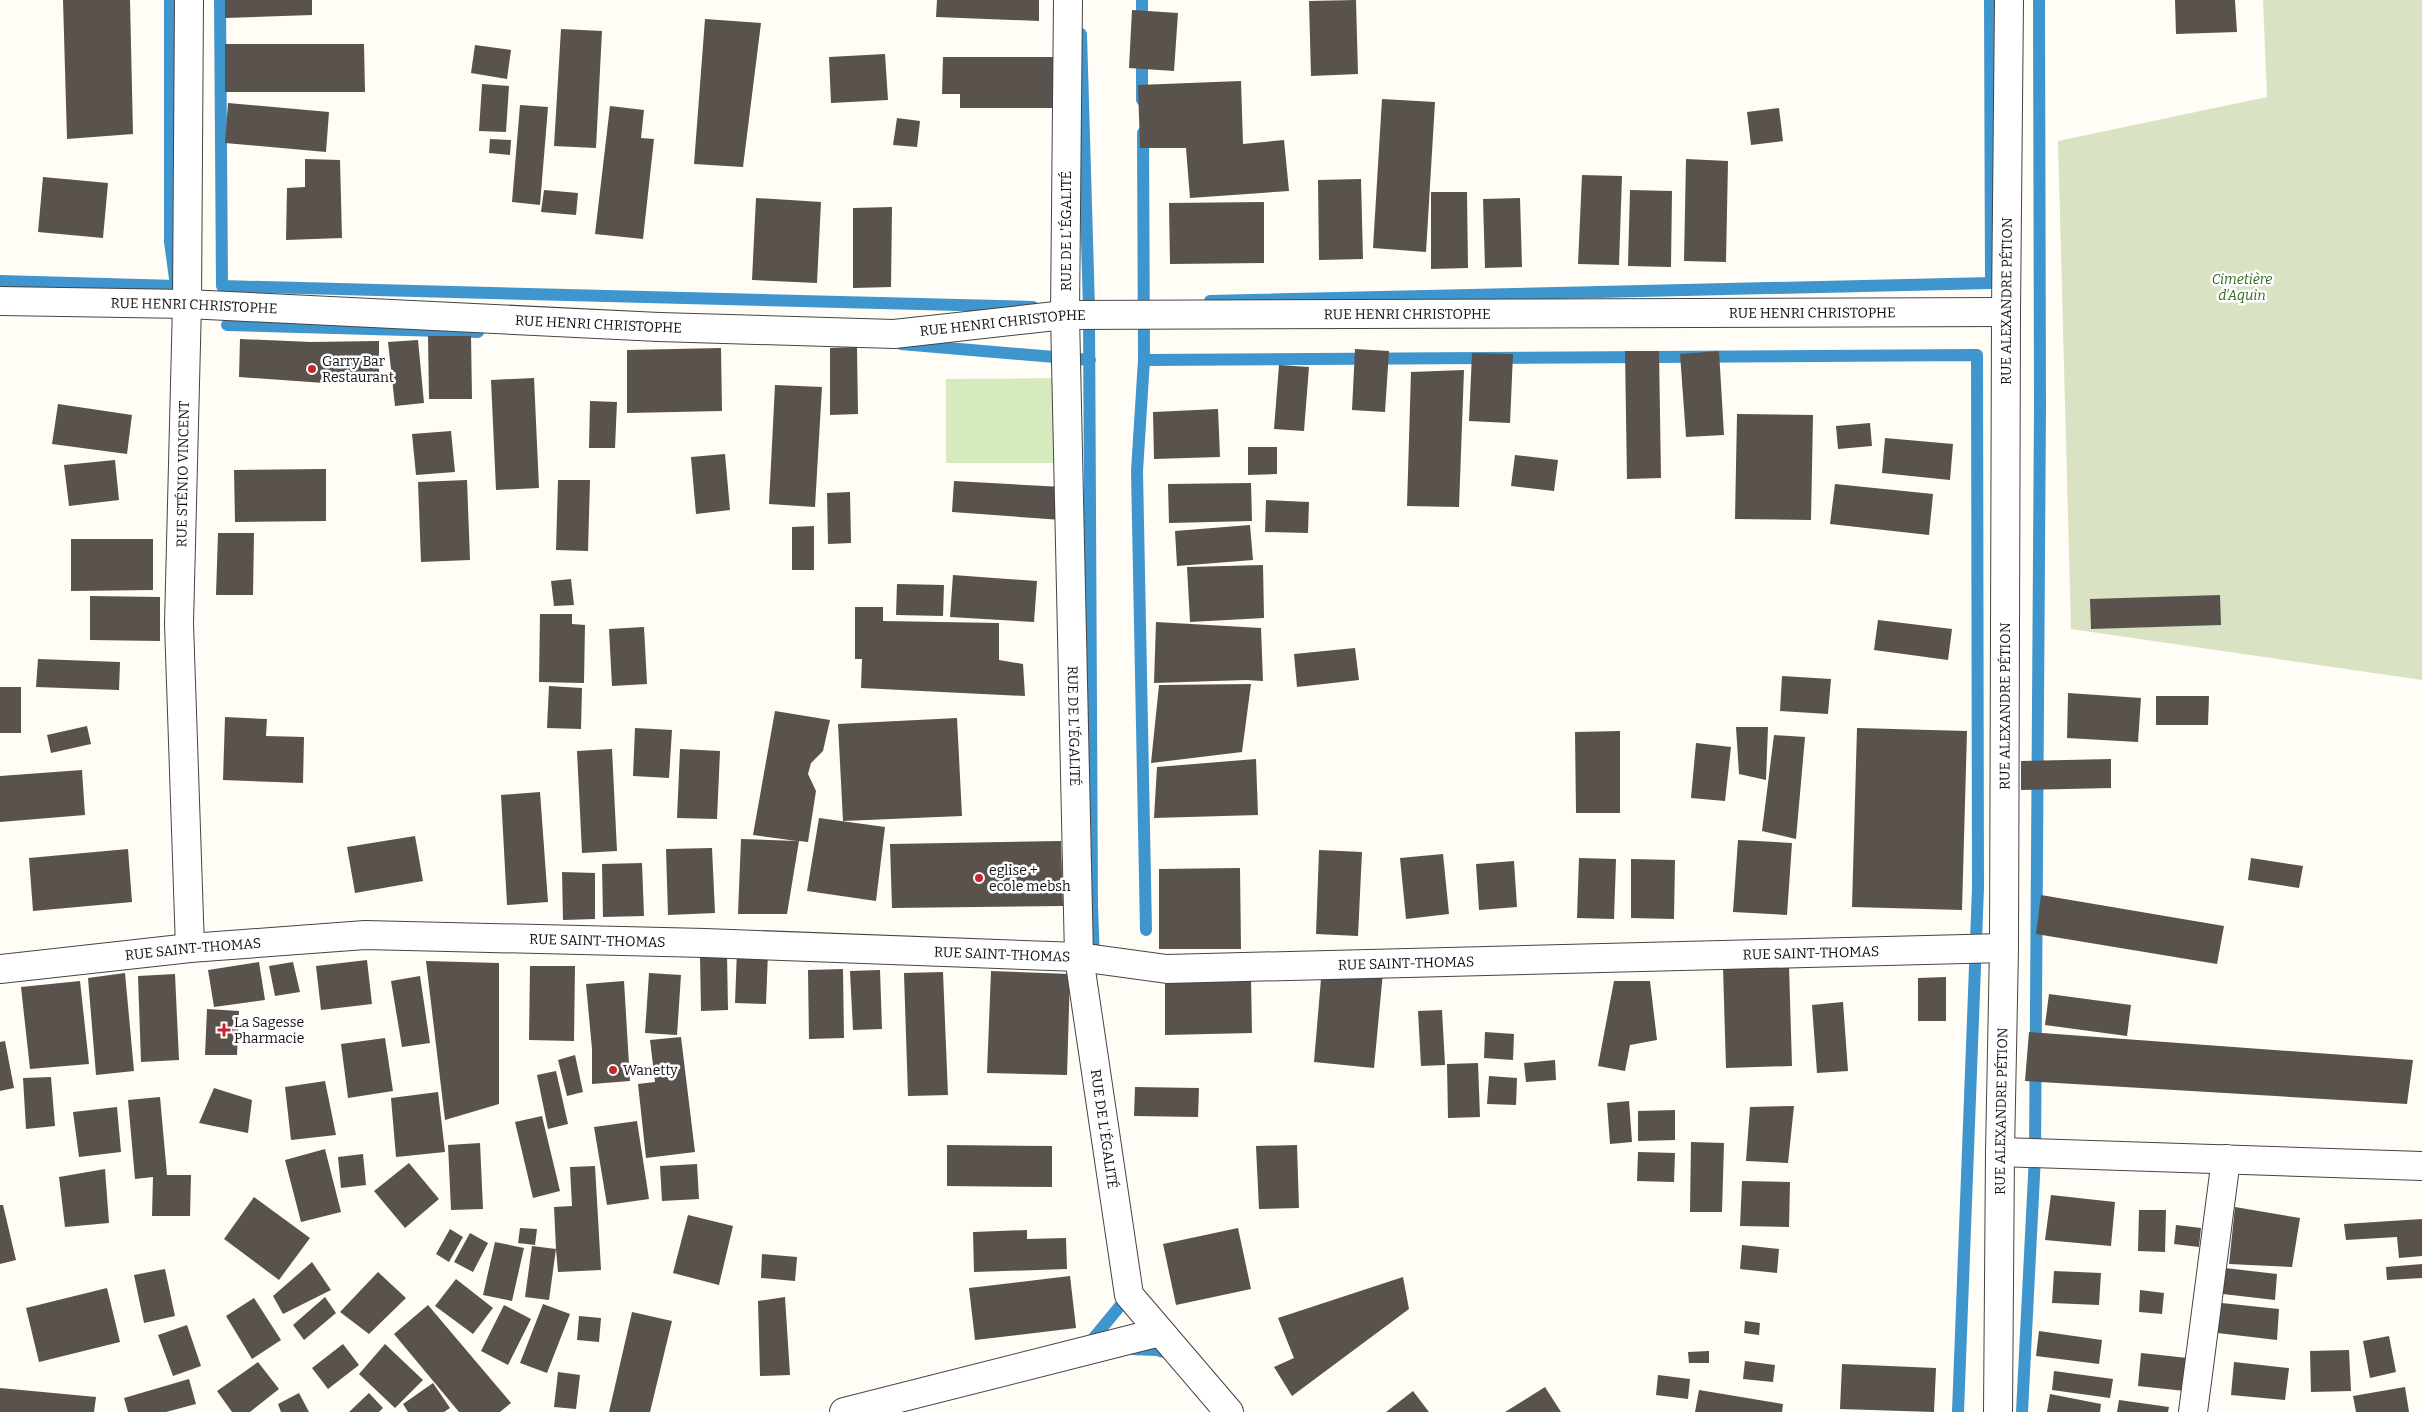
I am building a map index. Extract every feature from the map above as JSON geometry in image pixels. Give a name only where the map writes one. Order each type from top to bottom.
[{"type":"street","name":"RUE STÉNIO VINCENT","points":[[189,0],[188,304],[180,624],[190,948]]},
{"type":"street","name":"RUE DE L'ÉGALITÉ","points":[[1068,0],[1065,315],[1079,957],[1129,1296],[1229,1412]]},
{"type":"street","name":"RUE ALEXANDRE PÉTION","points":[[1998,1412],[2004,948],[2009,0]]},
{"type":"street","name":"RUE HENRI CHRISTOPHE","points":[[0,301],[188,304],[659,327],[894,334],[1065,315],[2006,312]]},
{"type":"street","name":"RUE SAINT-THOMAS","points":[[0,969],[190,948],[365,935],[705,943],[1079,957],[1167,969],[2004,948]]},
{"type":"street","points":[[2000,1152],[2422,1166]]},
{"type":"street","points":[[2193,1412],[2226,1158]]},
{"type":"street","points":[[844,1412],[1160,1332]]},
{"type":"green space","name":"Cimetière d'Aquin","points":[[2263,0],[2422,0],[2422,680],[2071,629],[2058,141],[2267,97]]},
{"type":"green space","points":[[1068,378],[1068,463],[946,463],[946,379]]},
{"type":"building","points":[[63,0],[130,0],[133,134],[67,139]]},
{"type":"building","points":[[225,0],[312,0],[312,15],[225,18]]},
{"type":"building","points":[[937,0],[1039,0],[1039,21],[936,17]]},
{"type":"building","points":[[1356,0],[1358,74],[1311,76],[1309,1]]},
{"type":"building","points":[[2175,0],[2235,0],[2237,32],[2176,34]]},
{"type":"building","points":[[1132,10],[1178,13],[1174,71],[1129,68]]},
{"type":"building","points":[[705,19],[761,23],[743,167],[694,164]]},
{"type":"building","points":[[561,29],[602,31],[596,148],[554,146]]},
{"type":"building","points":[[225,44],[364,44],[365,92],[225,92]]},
{"type":"building","points":[[475,45],[511,50],[507,79],[471,73]]},
{"type":"building","points":[[885,54],[888,100],[831,103],[829,57]]},
{"type":"building","points":[[943,57],[1053,57],[1053,108],[960,108],[960,94],[942,94]]},
{"type":"building","points":[[1241,81],[1243,144],[1284,140],[1289,191],[1190,198],[1186,148],[1140,148],[1138,85]]},
{"type":"building","points":[[482,84],[509,86],[506,132],[479,131]]},
{"type":"building","points":[[1382,99],[1435,102],[1426,252],[1373,248]]},
{"type":"building","points":[[228,103],[329,112],[326,152],[225,143]]},
{"type":"building","points":[[520,105],[548,107],[540,205],[512,202]]},
{"type":"building","points":[[610,106],[644,110],[641,138],[654,139],[643,239],[595,234]]},
{"type":"building","points":[[1779,108],[1783,141],[1751,145],[1747,112]]},
{"type":"building","points":[[897,118],[920,121],[917,147],[893,145]]},
{"type":"building","points":[[490,139],[511,140],[510,155],[489,153]]},
{"type":"building","points":[[305,159],[340,160],[342,238],[286,240],[287,188],[305,187]]},
{"type":"building","points":[[1686,159],[1728,161],[1726,262],[1684,261]]},
{"type":"building","points":[[1582,175],[1622,176],[1619,265],[1578,264]]},
{"type":"building","points":[[43,177],[108,183],[103,238],[38,232]]},
{"type":"building","points":[[1361,179],[1363,259],[1319,260],[1318,180]]},
{"type":"building","points":[[544,190],[578,193],[576,215],[541,212]]},
{"type":"building","points":[[1630,190],[1672,191],[1671,267],[1628,266]]},
{"type":"building","points":[[1431,192],[1467,192],[1468,268],[1431,269]]},
{"type":"building","points":[[756,198],[821,202],[817,283],[752,280]]},
{"type":"building","points":[[1520,198],[1522,267],[1485,268],[1483,199]]},
{"type":"building","points":[[1264,202],[1264,263],[1170,264],[1169,203]]},
{"type":"building","points":[[892,207],[891,287],[853,288],[853,208]]},
{"type":"building","points":[[428,336],[471,336],[472,399],[429,399]]},
{"type":"building","points":[[240,339],[311,342],[379,341],[379,380],[324,383],[239,377]]},
{"type":"building","points":[[418,340],[424,403],[395,406],[388,342]]},
{"type":"building","points":[[857,347],[858,414],[830,415],[830,348]]},
{"type":"building","points":[[721,348],[722,411],[627,413],[627,350]]},
{"type":"building","points":[[1355,349],[1389,351],[1385,412],[1352,410]]},
{"type":"building","points":[[1625,351],[1659,351],[1661,478],[1627,479]]},
{"type":"building","points":[[1719,351],[1724,435],[1686,437],[1680,354]]},
{"type":"building","points":[[1472,353],[1513,354],[1510,423],[1469,421]]},
{"type":"building","points":[[1279,365],[1309,367],[1304,431],[1274,429]]},
{"type":"building","points":[[1464,370],[1459,507],[1407,506],[1411,372]]},
{"type":"building","points":[[534,378],[539,488],[496,490],[491,380]]},
{"type":"building","points":[[775,385],[822,387],[815,507],[769,504]]},
{"type":"building","points":[[590,401],[617,402],[615,448],[589,448]]},
{"type":"building","points":[[58,404],[132,415],[127,454],[52,444]]},
{"type":"building","points":[[1218,409],[1220,457],[1154,459],[1153,412]]},
{"type":"building","points":[[1737,414],[1813,415],[1811,520],[1735,519]]},
{"type":"building","points":[[1870,423],[1872,446],[1838,449],[1836,426]]},
{"type":"building","points":[[451,431],[455,472],[416,475],[412,434]]},
{"type":"building","points":[[1885,438],[1953,444],[1950,480],[1882,473]]},
{"type":"building","points":[[1248,447],[1277,447],[1277,474],[1248,475]]},
{"type":"building","points":[[725,454],[730,510],[696,514],[691,457]]},
{"type":"building","points":[[1515,455],[1558,460],[1554,491],[1511,486]]},
{"type":"building","points":[[115,460],[119,500],[69,506],[64,465]]},
{"type":"building","points":[[326,469],[326,521],[235,522],[234,470]]},
{"type":"building","points":[[467,480],[470,560],[421,562],[418,482]]},
{"type":"building","points":[[558,480],[590,480],[588,551],[556,550]]},
{"type":"building","points":[[954,481],[1063,487],[1062,520],[952,512]]},
{"type":"building","points":[[1251,483],[1252,521],[1169,523],[1168,484]]},
{"type":"building","points":[[1835,484],[1933,494],[1929,535],[1830,524]]},
{"type":"building","points":[[850,492],[851,543],[828,544],[827,493]]},
{"type":"building","points":[[1266,500],[1309,502],[1308,533],[1265,532]]},
{"type":"building","points":[[1250,525],[1253,560],[1177,566],[1175,531]]},
{"type":"building","points":[[814,526],[814,570],[792,570],[792,527]]},
{"type":"building","points":[[218,533],[254,533],[253,595],[216,595]]},
{"type":"building","points":[[71,539],[153,539],[153,590],[71,591]]},
{"type":"building","points":[[1263,565],[1264,618],[1190,622],[1187,567]]},
{"type":"building","points":[[953,575],[1037,581],[1034,622],[950,617]]},
{"type":"building","points":[[571,579],[574,605],[554,606],[551,581]]},
{"type":"building","points":[[897,584],[944,585],[943,616],[896,615]]},
{"type":"building","points":[[2220,595],[2221,625],[2091,629],[2090,599]]},
{"type":"building","points":[[90,596],[160,597],[160,641],[90,640]]},
{"type":"building","points":[[855,607],[883,607],[883,621],[999,623],[999,660],[1023,664],[1025,696],[861,688],[862,659],[855,659]]},
{"type":"building","points":[[540,614],[572,614],[572,624],[585,625],[584,683],[539,682]]},
{"type":"building","points":[[1878,620],[1952,629],[1948,660],[1874,650]]},
{"type":"building","points":[[1156,622],[1261,628],[1263,681],[1154,683]]},
{"type":"building","points":[[644,627],[647,684],[612,686],[609,629]]},
{"type":"building","points":[[1355,648],[1359,680],[1297,687],[1294,654]]},
{"type":"building","points":[[38,659],[120,662],[119,690],[36,687]]},
{"type":"building","points":[[1782,676],[1831,679],[1828,714],[1780,711]]},
{"type":"building","points":[[1251,684],[1242,752],[1151,763],[1159,685]]},
{"type":"building","points":[[549,686],[582,688],[581,729],[547,728]]},
{"type":"building","points":[[0,687],[21,687],[21,733],[0,733]]},
{"type":"building","points":[[2068,693],[2141,698],[2138,742],[2067,738]]},
{"type":"building","points":[[2156,696],[2209,696],[2208,725],[2156,725]]},
{"type":"building","points":[[775,711],[830,720],[823,751],[811,763],[808,774],[816,791],[808,842],[799,841],[787,914],[738,914],[741,839],[797,841],[753,835]]},
{"type":"building","points":[[225,717],[267,719],[266,736],[304,737],[303,783],[223,780]]},
{"type":"building","points":[[957,718],[962,816],[843,821],[838,724]]},
{"type":"building","points":[[87,726],[91,744],[51,753],[47,735]]},
{"type":"building","points":[[1736,727],[1768,727],[1766,780],[1739,774]]},
{"type":"building","points":[[635,728],[672,730],[669,778],[633,776]]},
{"type":"building","points":[[1857,728],[1967,731],[1962,910],[1852,907]]},
{"type":"building","points":[[1620,731],[1620,813],[1576,813],[1575,732]]},
{"type":"building","points":[[1774,735],[1805,737],[1796,839],[1762,831]]},
{"type":"building","points":[[1696,743],[1731,747],[1725,801],[1691,798]]},
{"type":"building","points":[[612,749],[617,851],[582,853],[577,751]]},
{"type":"building","points":[[680,749],[720,751],[717,819],[677,818]]},
{"type":"building","points":[[1256,759],[1258,815],[1154,818],[1157,767]]},
{"type":"building","points":[[2111,759],[2111,788],[2021,790],[2021,761]]},
{"type":"building","points":[[82,770],[85,815],[0,822],[0,776]]},
{"type":"building","points":[[540,792],[548,902],[507,905],[501,795]]},
{"type":"building","points":[[819,818],[885,827],[876,901],[807,891]]},
{"type":"building","points":[[415,836],[423,881],[355,893],[347,847]]},
{"type":"building","points":[[1738,840],[1792,843],[1787,915],[1733,912]]},
{"type":"building","points":[[1061,841],[1063,906],[892,908],[890,844]]},
{"type":"building","points":[[712,848],[715,913],[668,915],[666,849]]},
{"type":"building","points":[[128,849],[132,902],[33,911],[29,858]]},
{"type":"building","points":[[1319,850],[1362,852],[1358,936],[1316,934]]},
{"type":"building","points":[[1443,854],[1449,914],[1406,919],[1400,858]]},
{"type":"building","points":[[1579,858],[1616,859],[1614,919],[1577,918]]},
{"type":"building","points":[[2251,858],[2303,866],[2299,888],[2248,880]]},
{"type":"building","points":[[1631,859],[1675,860],[1674,919],[1631,918]]},
{"type":"building","points":[[1514,861],[1517,907],[1479,910],[1476,864]]},
{"type":"building","points":[[642,863],[644,916],[603,917],[602,864]]},
{"type":"building","points":[[1240,868],[1241,949],[1159,949],[1159,869]]},
{"type":"building","points":[[562,872],[595,873],[595,919],[563,920]]},
{"type":"building","points":[[2041,895],[2224,926],[2217,964],[2036,934]]},
{"type":"building","points":[[737,950],[768,952],[766,1004],[735,1003]]},
{"type":"building","points":[[727,954],[728,1010],[701,1011],[700,955]]},
{"type":"building","points":[[367,960],[372,1004],[321,1010],[316,966]]},
{"type":"building","points":[[426,961],[499,963],[499,1104],[445,1120]]},
{"type":"building","points":[[259,962],[265,1000],[214,1007],[208,970]]},
{"type":"building","points":[[293,962],[300,992],[275,996],[269,966]]},
{"type":"building","points":[[1789,965],[1792,1066],[1726,1068],[1723,967]]},
{"type":"building","points":[[530,966],[575,966],[574,1041],[529,1040]]},
{"type":"building","points":[[1322,967],[1383,972],[1374,1068],[1314,1062]]},
{"type":"building","points":[[843,969],[844,1038],[809,1039],[808,970]]},
{"type":"building","points":[[880,970],[882,1029],[853,1030],[850,971]]},
{"type":"building","points":[[991,971],[1070,974],[1067,1075],[987,1073]]},
{"type":"building","points":[[943,972],[948,1095],[908,1096],[904,973]]},
{"type":"building","points":[[125,973],[134,1071],[96,1075],[88,978]]},
{"type":"building","points":[[649,973],[681,975],[677,1035],[645,1033]]},
{"type":"building","points":[[175,974],[179,1060],[141,1062],[138,976]]},
{"type":"building","points":[[420,976],[430,1043],[402,1047],[391,981]]},
{"type":"building","points":[[1946,977],[1946,1021],[1918,1021],[1918,978]]},
{"type":"building","points":[[1251,979],[1252,1033],[1165,1035],[1165,981]]},
{"type":"building","points":[[80,981],[89,1064],[30,1069],[21,987]]},
{"type":"building","points":[[624,981],[630,1081],[592,1084],[592,1049],[586,984]]},
{"type":"building","points":[[1614,981],[1650,981],[1657,1040],[1630,1045],[1625,1071],[1598,1066]]},
{"type":"building","points":[[2049,994],[2131,1005],[2127,1036],[2045,1025]]},
{"type":"building","points":[[1843,1002],[1848,1071],[1817,1073],[1812,1005]]},
{"type":"building","points":[[207,1009],[239,1011],[237,1055],[205,1055]]},
{"type":"building","points":[[1442,1010],[1445,1065],[1421,1066],[1418,1011]]},
{"type":"building","points":[[1485,1032],[1514,1034],[1513,1060],[1484,1058]]},
{"type":"building","points":[[2029,1032],[2413,1060],[2407,1104],[2025,1081]]},
{"type":"building","points":[[681,1037],[695,1152],[646,1158],[638,1084],[655,1082],[650,1040]]},
{"type":"building","points":[[385,1038],[393,1091],[348,1098],[341,1044]]},
{"type":"building","points":[[5,1041],[14,1088],[0,1091],[0,1042]]},
{"type":"building","points":[[575,1055],[583,1092],[567,1096],[558,1060]]},
{"type":"building","points":[[1555,1060],[1556,1080],[1526,1082],[1524,1063]]},
{"type":"building","points":[[1478,1063],[1480,1117],[1448,1118],[1447,1064]]},
{"type":"building","points":[[556,1071],[568,1124],[548,1129],[537,1075]]},
{"type":"building","points":[[1489,1076],[1517,1078],[1516,1105],[1487,1104]]},
{"type":"building","points":[[51,1077],[55,1126],[26,1129],[23,1078]]},
{"type":"building","points":[[325,1081],[336,1135],[291,1140],[285,1087]]},
{"type":"building","points":[[1135,1087],[1199,1088],[1198,1117],[1134,1116]]},
{"type":"building","points":[[214,1088],[252,1100],[248,1133],[199,1123]]},
{"type":"building","points":[[438,1092],[445,1152],[396,1157],[391,1098]]},
{"type":"building","points":[[160,1097],[167,1175],[191,1175],[190,1216],[152,1216],[153,1177],[135,1179],[128,1100]]},
{"type":"building","points":[[1629,1101],[1632,1142],[1610,1144],[1607,1103]]},
{"type":"building","points":[[1794,1106],[1788,1163],[1746,1161],[1750,1107]]},
{"type":"building","points":[[117,1107],[121,1152],[79,1157],[73,1112]]},
{"type":"building","points":[[1675,1110],[1675,1140],[1638,1141],[1638,1111]]},
{"type":"building","points":[[542,1116],[560,1191],[533,1198],[515,1122]]},
{"type":"building","points":[[637,1121],[649,1199],[607,1205],[594,1127]]},
{"type":"building","points":[[1691,1142],[1724,1143],[1722,1212],[1690,1212]]},
{"type":"building","points":[[480,1143],[483,1209],[451,1210],[448,1145]]},
{"type":"building","points":[[947,1145],[1052,1146],[1052,1187],[947,1186]]},
{"type":"building","points":[[1297,1145],[1299,1208],[1259,1209],[1256,1146]]},
{"type":"building","points":[[325,1149],[341,1212],[301,1222],[285,1160]]},
{"type":"building","points":[[1638,1152],[1675,1153],[1674,1182],[1637,1181]]},
{"type":"building","points":[[363,1154],[366,1185],[341,1188],[338,1157]]},
{"type":"building","points":[[409,1163],[439,1199],[405,1228],[374,1191]]},
{"type":"building","points":[[697,1164],[699,1199],[662,1201],[660,1166]]},
{"type":"building","points":[[595,1166],[601,1270],[558,1272],[554,1207],[572,1206],[570,1167]]},
{"type":"building","points":[[105,1169],[109,1223],[65,1227],[59,1177]]},
{"type":"building","points":[[1742,1181],[1790,1182],[1789,1227],[1740,1226]]},
{"type":"building","points":[[2051,1195],[2115,1202],[2111,1246],[2045,1240]]},
{"type":"building","points":[[254,1197],[310,1238],[279,1280],[224,1239]]},
{"type":"building","points":[[0,1205],[3,1205],[16,1260],[0,1264]]},
{"type":"building","points":[[2235,1207],[2300,1218],[2292,1267],[2229,1264]]},
{"type":"building","points":[[2139,1210],[2166,1210],[2165,1252],[2138,1251]]},
{"type":"building","points":[[688,1215],[733,1226],[719,1285],[673,1273]]},
{"type":"building","points":[[2422,1219],[2422,1256],[2399,1258],[2397,1237],[2346,1240],[2344,1224]]},
{"type":"building","points":[[2176,1225],[2201,1228],[2199,1247],[2174,1244]]},
{"type":"building","points":[[520,1228],[537,1229],[535,1245],[518,1243]]},
{"type":"building","points":[[1238,1228],[1251,1289],[1176,1305],[1163,1244]]},
{"type":"building","points":[[450,1229],[463,1237],[449,1262],[436,1254]]},
{"type":"building","points":[[1027,1230],[1027,1239],[1066,1238],[1067,1269],[974,1272],[973,1232]]},
{"type":"building","points":[[470,1233],[488,1243],[473,1272],[454,1262]]},
{"type":"building","points":[[495,1242],[524,1248],[512,1301],[483,1295]]},
{"type":"building","points":[[1742,1245],[1779,1249],[1777,1273],[1740,1269]]},
{"type":"building","points":[[532,1246],[556,1249],[549,1300],[525,1297]]},
{"type":"building","points":[[762,1254],[797,1257],[795,1281],[761,1278]]},
{"type":"building","points":[[312,1262],[331,1290],[283,1314],[273,1296]]},
{"type":"building","points":[[2422,1264],[2422,1278],[2387,1280],[2386,1267]]},
{"type":"building","points":[[2216,1267],[2277,1274],[2275,1300],[2214,1293]]},
{"type":"building","points":[[165,1269],[175,1316],[144,1323],[134,1275]]},
{"type":"building","points":[[2054,1271],[2101,1273],[2099,1305],[2052,1303]]},
{"type":"building","points":[[378,1272],[406,1298],[369,1334],[340,1312]]},
{"type":"building","points":[[1070,1276],[1076,1328],[975,1340],[969,1288]]},
{"type":"building","points":[[1403,1277],[1409,1309],[1292,1396],[1274,1367],[1294,1358],[1278,1318]]},
{"type":"building","points":[[456,1279],[493,1308],[473,1334],[435,1306]]},
{"type":"building","points":[[107,1288],[120,1342],[39,1362],[26,1308]]},
{"type":"building","points":[[2140,1290],[2164,1293],[2162,1314],[2139,1312]]},
{"type":"building","points":[[325,1297],[336,1313],[304,1340],[293,1325]]},
{"type":"building","points":[[785,1297],[790,1375],[760,1376],[758,1301]]},
{"type":"building","points":[[254,1298],[281,1340],[252,1359],[226,1316]]},
{"type":"building","points":[[2212,1302],[2279,1309],[2277,1340],[2209,1332]]},
{"type":"building","points":[[543,1304],[570,1314],[547,1373],[520,1363]]},
{"type":"building","points":[[428,1305],[511,1403],[500,1412],[459,1412],[394,1334]]},
{"type":"building","points":[[504,1305],[531,1319],[508,1365],[481,1351]]},
{"type":"building","points":[[632,1312],[672,1321],[650,1412],[609,1412]]},
{"type":"building","points":[[579,1316],[601,1318],[599,1342],[577,1340]]},
{"type":"building","points":[[1745,1321],[1760,1323],[1759,1335],[1744,1333]]},
{"type":"building","points":[[187,1325],[201,1366],[173,1376],[158,1335]]},
{"type":"building","points":[[2039,1331],[2102,1340],[2099,1364],[2036,1356]]},
{"type":"building","points":[[2389,1336],[2396,1372],[2370,1378],[2363,1341]]},
{"type":"building","points":[[343,1344],[359,1365],[328,1389],[312,1368]]},
{"type":"building","points":[[385,1344],[423,1380],[395,1408],[359,1374]]},
{"type":"building","points":[[2349,1350],[2351,1391],[2311,1392],[2310,1351]]},
{"type":"building","points":[[1709,1351],[1709,1363],[1689,1363],[1688,1352]]},
{"type":"building","points":[[2141,1353],[2197,1359],[2194,1392],[2138,1386]]},
{"type":"building","points":[[1745,1361],[1775,1365],[1773,1382],[1743,1379]]},
{"type":"building","points":[[258,1362],[279,1389],[250,1412],[232,1412],[217,1391]]},
{"type":"building","points":[[2234,1362],[2289,1368],[2285,1400],[2231,1395]]},
{"type":"building","points":[[1842,1364],[1936,1368],[1934,1412],[1840,1409]]},
{"type":"building","points":[[2054,1371],[2113,1379],[2110,1398],[2052,1390]]},
{"type":"building","points":[[558,1372],[580,1375],[576,1409],[554,1407]]},
{"type":"building","points":[[1658,1375],[1690,1379],[1688,1399],[1656,1395]]},
{"type":"building","points":[[189,1379],[196,1404],[166,1412],[128,1412],[124,1398]]},
{"type":"building","points":[[433,1383],[450,1408],[444,1412],[408,1412],[403,1404]]},
{"type":"building","points":[[1545,1387],[1561,1412],[1505,1412]]},
{"type":"building","points":[[2405,1387],[2409,1412],[2356,1412],[2353,1396]]},
{"type":"building","points":[[0,1388],[96,1397],[94,1412],[0,1412]]},
{"type":"building","points":[[1699,1390],[1783,1404],[1782,1412],[1695,1412]]},
{"type":"building","points":[[1413,1391],[1429,1412],[1386,1412]]},
{"type":"building","points":[[299,1393],[309,1412],[281,1412],[278,1404]]},
{"type":"building","points":[[369,1393],[383,1408],[379,1412],[349,1412]]},
{"type":"building","points":[[2050,1394],[2101,1404],[2100,1412],[2047,1412]]},
{"type":"building","points":[[2119,1400],[2169,1407],[2168,1412],[2117,1412]]},
{"type":"waterway","points":[[0,281],[176,286],[170,242],[170,0]]},
{"type":"waterway","points":[[220,0],[222,286],[1033,307]]},
{"type":"waterway","points":[[1142,0],[1142,28]]},
{"type":"waterway","points":[[1210,301],[1991,283],[1990,0]]},
{"type":"waterway","points":[[2022,1412],[2035,1156],[2040,405],[2039,0]]},
{"type":"waterway","points":[[1078,308],[1089,308],[1081,34]]},
{"type":"waterway","points":[[1142,53],[1142,100]]},
{"type":"waterway","points":[[1143,133],[1144,360],[1137,471],[1146,930]]},
{"type":"waterway","points":[[1089,313],[1092,906],[1094,961]]},
{"type":"waterway","points":[[227,325],[478,332]]},
{"type":"waterway","points":[[901,344],[1090,360]]},
{"type":"waterway","points":[[1144,360],[1977,355],[1978,888],[1958,1412]]},
{"type":"waterway","points":[[1087,1346],[1130,1294]]},
{"type":"waterway","points":[[1129,1349],[1157,1350],[1174,1355]]},
{"type":"place","name":"Garry Bar Restaurant","points":[[312,369]]},
{"type":"place","name":"eglise + ecole mebsh","points":[[979,878]]},
{"type":"place","name":"La Sagesse Pharmacie","points":[[224,1030]]},
{"type":"place","name":"Wanetty","points":[[613,1070]]}]
